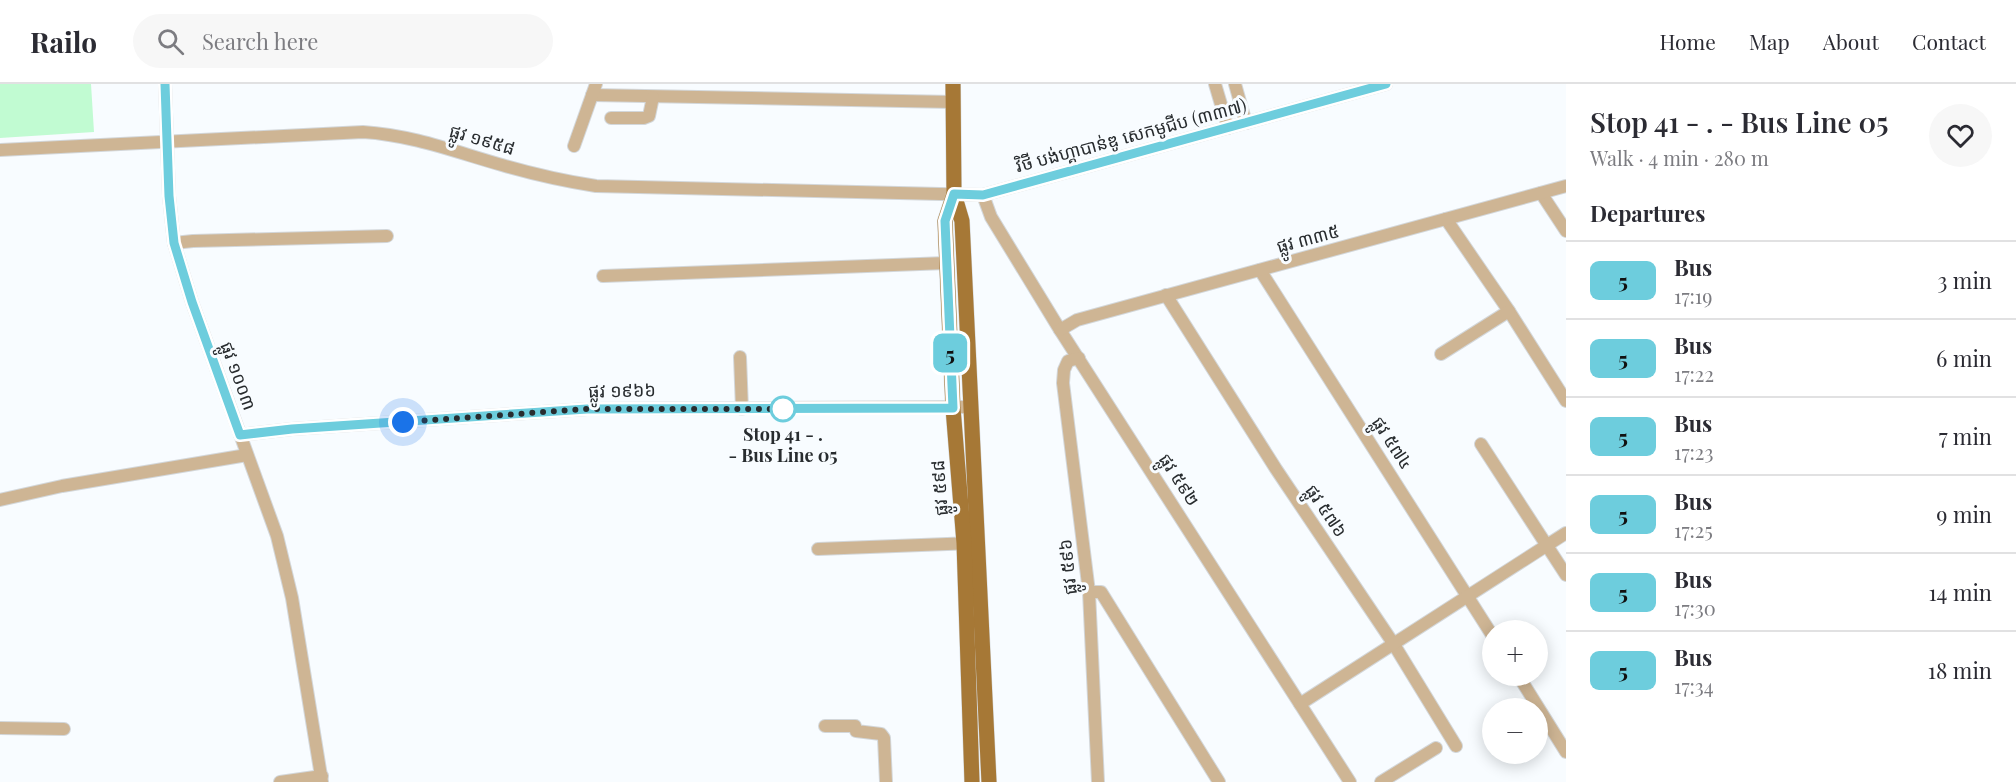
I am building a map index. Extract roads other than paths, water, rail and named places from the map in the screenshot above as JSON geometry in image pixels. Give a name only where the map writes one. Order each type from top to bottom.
[{"type":"main road","name":"ផ្លូវ ៥៩៨","points":[[953,84],[954,194],[962,221],[970,407],[972,782]]},
{"type":"main road","name":"ផ្លូវ ៥៩៨","points":[[954,194],[945,221],[953,408],[970,543],[989,782]]},
{"type":"street","name":"ផ្លូវ ១០០៣","points":[[165,84],[169,142],[169,196],[174,243],[192,302],[277,536],[292,598],[322,779]]},
{"type":"street","points":[[1215,84],[1228,128]]},
{"type":"street","points":[[1235,84],[1246,123]]},
{"type":"street","name":"វិថី បង់ហ្គាបាន់ឌូ សេកមូជីប (៣៣៧)","points":[[954,194],[983,195],[1386,84]]},
{"type":"street","points":[[574,146],[594,90],[653,98],[952,102]]},
{"type":"street","points":[[611,118],[649,116],[653,98]]},
{"type":"street","name":"ផ្លូវ ១៩៥៨","points":[[0,150],[372,132],[407,136],[503,165],[596,186],[954,194]]},
{"type":"street","name":"ផ្លូវ ៣៣៥","points":[[1060,330],[1077,320],[1566,186]]},
{"type":"street","points":[[1541,193],[1566,231]]},
{"type":"street","name":"ផ្លូវ ៥៩២","points":[[983,195],[990,217],[1060,330],[1350,782]]},
{"type":"street","points":[[1446,219],[1566,400]]},
{"type":"street","points":[[174,243],[387,236]]},
{"type":"street","points":[[603,276],[946,263]]},
{"type":"street","name":"ផ្លូវ ៥៧៤","points":[[1260,270],[1483,620]]},
{"type":"street","name":"ផ្លូវ ៥៧៦","points":[[1166,295],[1276,469],[1393,643],[1456,746]]},
{"type":"street","points":[[1440,354],[1509,311]]},
{"type":"street","points":[[740,357],[742,409]]},
{"type":"street","name":"ផ្លូវ ៥៩៦","points":[[1079,358],[1068,362],[1064,370],[1063,383],[1089,592],[1098,782]]},
{"type":"street","name":"ផ្លូវ ១៩៦៦","points":[[240,435],[292,429],[587,409],[970,407]]},
{"type":"street","points":[[1481,444],[1566,575]]},
{"type":"street","points":[[0,500],[62,486],[247,455]]},
{"type":"street","points":[[1300,704],[1566,533]]},
{"type":"street","points":[[818,549],[970,543]]},
{"type":"street","points":[[1089,592],[1101,592],[1220,782]]},
{"type":"street","points":[[1525,686],[1566,752]]},
{"type":"street","points":[[825,726],[855,726],[856,731],[861,733],[881,734],[884,738],[886,782]]},
{"type":"street","points":[[0,728],[64,729]]},
{"type":"street","points":[[1381,782],[1436,748]]},
{"type":"street","points":[[280,782],[322,779]]},
{"type":"place","name":"Stop 41 - . - Bus Line 05","points":[[783,409]]}]
